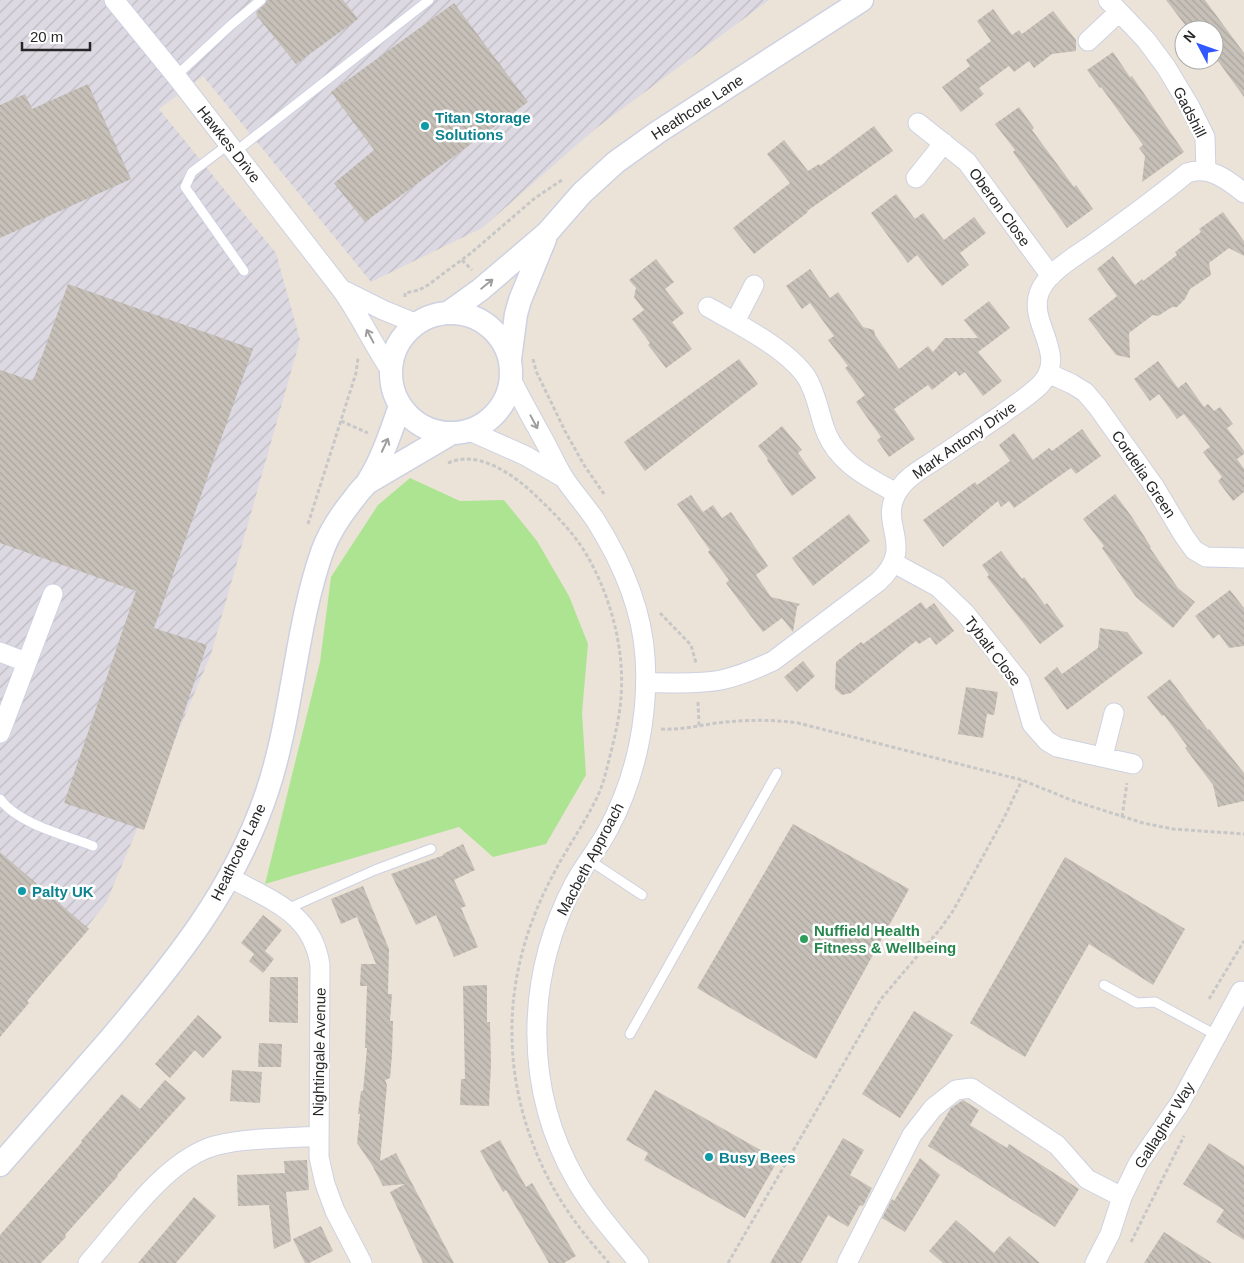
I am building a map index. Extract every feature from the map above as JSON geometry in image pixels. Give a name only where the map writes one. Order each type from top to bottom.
[{"type":"street","name":"Hawkes Drive","points":[[114,0],[176,76],[342,289],[356,310],[379,354],[391,371]]},
{"type":"street","name":"Heathcote Lane","points":[[448,313],[488,284],[548,233],[582,193],[616,162],[666,127],[862,0]]},
{"type":"street","name":"Gadshill","points":[[1088,41],[1114,6],[1146,40],[1161,60],[1190,107],[1205,137],[1206,171]]},
{"type":"street","name":"Oberon Close","points":[[918,123],[967,162],[1051,276]]},
{"type":"street","points":[[916,178],[944,144]]},
{"type":"street","points":[[1048,374],[1051,358],[1048,343],[1038,317],[1037,306],[1039,292],[1051,276],[1187,173],[1195,170],[1206,171],[1229,181],[1244,193]]},
{"type":"street","name":"Heathcote Lane","points":[[510,369],[514,322],[520,300],[548,233]]},
{"type":"street","points":[[735,322],[754,285]]},
{"type":"street","name":"Hawkes Drive","points":[[342,289],[383,310],[417,324]]},
{"type":"street","points":[[646,683],[719,681],[756,669],[773,661],[878,582],[894,563],[898,544],[890,516],[890,510],[896,493],[858,472],[836,450],[827,434],[811,387],[795,364],[782,352],[708,307]]},
{"type":"street","points":[[448,313],[469,316],[485,324],[500,338],[510,369],[505,400],[497,412],[481,425],[461,432],[432,430],[413,420],[400,406],[394,390],[391,371],[396,351],[407,333],[417,324],[448,313]]},
{"type":"street","name":"Macbeth Approach","points":[[510,369],[564,478],[596,520],[614,552],[630,590],[640,624],[645,654],[644,715],[630,776],[616,814],[606,834],[563,906],[545,957],[537,1004],[539,1066],[551,1120],[570,1166],[582,1189],[639,1263]]},
{"type":"street","name":"Mark Antony Drive","points":[[896,493],[917,472],[1024,398],[1041,384],[1048,374]]},
{"type":"street","name":"Cordelia Green","points":[[1048,374],[1072,384],[1084,392],[1098,406],[1154,486],[1194,550],[1206,557],[1244,558]]},
{"type":"street","name":"Heathcote Lane","points":[[0,1165],[161,979],[187,944],[229,877],[248,840],[268,789],[282,733],[311,585],[323,549],[337,522],[367,483],[388,441],[400,406]]},
{"type":"street","name":"Heathcote Lane","points":[[367,483],[461,432]]},
{"type":"street","name":"Macbeth Approach","points":[[461,432],[526,456],[564,478]]},
{"type":"street","name":"Tybalt Close","points":[[894,563],[938,587],[965,613],[1020,682],[1032,724],[1047,741],[1057,747],[1131,764]]},
{"type":"street","points":[[0,733],[53,594]]},
{"type":"street","points":[[0,652],[26,662]]},
{"type":"street","points":[[1102,756],[1114,713]]},
{"type":"street","name":"Nightingale Avenue","points":[[229,877],[286,909],[301,920],[315,942],[319,959],[319,1157],[325,1184],[335,1211],[362,1263]]},
{"type":"street","name":"Gallagher Way","points":[[1095,1263],[1110,1234],[1122,1197],[1138,1164],[1180,1103],[1241,991]]},
{"type":"street","points":[[847,1263],[912,1136],[932,1108],[956,1090],[970,1088],[989,1100],[1057,1145],[1087,1179],[1122,1197]]},
{"type":"street","points":[[88,1263],[154,1187],[178,1166],[193,1156],[208,1148],[241,1142],[318,1136]]},
{"type":"lane","points":[[176,76],[261,0]]},
{"type":"lane","points":[[244,271],[185,187],[192,172],[232,148],[428,0]]},
{"type":"lane","points":[[630,1034],[777,774]]},
{"type":"lane","points":[[0,799],[4,805],[25,820],[93,846]]},
{"type":"lane","points":[[286,909],[375,870],[431,849]]},
{"type":"lane","points":[[589,860],[642,895]]},
{"type":"lane","points":[[1104,985],[1137,1003],[1155,1002],[1216,1035]]},
{"type":"path","points":[[405,293],[428,285],[471,252],[535,198]]},
{"type":"path","points":[[306,530],[356,373],[357,351]]},
{"type":"path","points":[[544,386],[555,410]]},
{"type":"path","points":[[341,421],[376,437]]},
{"type":"path","points":[[444,466],[453,461],[467,458],[483,462],[507,474],[520,482],[545,504],[567,528],[585,552],[599,580],[612,616],[621,665],[621,697],[617,723],[605,772]]},
{"type":"path","points":[[698,699],[699,726]]},
{"type":"path","points":[[657,729],[676,729],[755,720],[777,720],[798,723],[1022,780],[1071,800],[1122,817],[1173,829],[1244,834]]},
{"type":"path","points":[[1122,817],[1131,764]]},
{"type":"path","points":[[728,1263],[881,999],[950,916],[1004,818],[1022,780]]},
{"type":"path","points":[[1209,999],[1244,940]]},
{"type":"path","points":[[1130,1244],[1186,1132]]},
{"type":"shaded area","points":[[0,0],[769,0],[595,129],[482,228],[371,282],[203,76],[159,109],[276,253],[300,340],[211,654],[106,903],[0,1036]]},
{"type":"green space","points":[[410,478],[460,501],[504,500],[537,541],[569,596],[588,644],[582,713],[586,775],[546,844],[493,857],[459,827],[265,884],[320,662],[331,577],[378,505]]},
{"type":"building","points":[[267,0],[343,0],[358,19],[296,64],[257,16],[256,12]]},
{"type":"building","points":[[1166,0],[1205,0],[1220,20],[1181,20]]},
{"type":"building","name":"Titan Storage Solutions","points":[[454,3],[528,102],[365,222],[334,183],[374,150],[331,92]]},
{"type":"building","points":[[993,9],[1012,35],[1019,30],[1022,34],[1053,11],[1076,40],[1076,51],[1052,54],[1034,68],[1029,61],[1014,72],[1009,66],[979,88],[984,94],[961,112],[942,87],[970,66],[966,60],[991,41],[977,21]]},
{"type":"building","points":[[1224,26],[1244,53],[1244,97],[1224,69]]},
{"type":"building","points":[[1113,52],[1130,77],[1132,76],[1184,152],[1142,182],[1145,156],[1139,148],[1143,145],[1087,70]]},
{"type":"building","points":[[88,84],[131,179],[0,238],[0,105],[25,94],[32,109]]},
{"type":"building","points":[[1019,107],[1034,128],[1032,130],[1074,187],[1076,185],[1093,209],[1067,228],[1013,152],[1015,150],[995,124]]},
{"type":"building","points":[[874,126],[893,151],[807,211],[754,254],[733,228],[790,183],[767,154],[784,140],[808,171],[819,164],[820,166]]},
{"type":"building","points":[[896,194],[915,219],[923,213],[944,240],[974,217],[986,233],[960,253],[969,265],[942,286],[917,255],[908,263],[871,213]]},
{"type":"building","points":[[1223,212],[1244,241],[1244,256],[1229,248],[1209,263],[1211,275],[1190,289],[1185,299],[1177,307],[1172,307],[1158,316],[1153,315],[1129,333],[1130,358],[1116,355],[1088,319],[1117,296],[1097,269],[1113,256],[1135,285],[1177,255],[1175,252],[1201,232],[1199,229]]},
{"type":"building","points":[[656,259],[674,282],[665,289],[684,313],[672,322],[692,349],[666,368],[648,345],[650,343],[632,319],[644,310],[634,297],[636,288],[629,280]]},
{"type":"building","points":[[810,269],[830,298],[838,292],[863,327],[874,330],[875,335],[899,369],[928,346],[933,352],[945,338],[978,338],[964,320],[989,301],[1010,328],[978,352],[1002,381],[983,396],[965,372],[959,376],[956,371],[932,390],[928,385],[894,409],[915,439],[889,457],[877,440],[881,437],[856,402],[865,395],[845,368],[848,366],[828,340],[834,336],[810,303],[802,309],[786,286]]},
{"type":"building","points":[[68,284],[253,349],[154,628],[207,645],[144,830],[64,803],[136,591],[0,543],[0,370],[33,381]]},
{"type":"building","points":[[739,359],[758,384],[645,471],[624,442]]},
{"type":"building","points":[[1158,361],[1178,388],[1186,382],[1204,407],[1208,404],[1214,411],[1220,407],[1233,424],[1227,428],[1244,451],[1244,454],[1237,459],[1244,469],[1244,492],[1233,501],[1218,481],[1222,477],[1203,452],[1210,447],[1184,414],[1177,419],[1159,394],[1150,401],[1134,379]]},
{"type":"building","points":[[782,426],[802,450],[798,453],[816,478],[792,496],[758,446]]},
{"type":"building","points":[[1082,429],[1101,456],[1076,474],[1071,468],[1014,508],[1009,501],[1001,507],[998,501],[943,547],[923,520],[975,482],[977,485],[1010,461],[999,445],[1014,433],[1033,460],[1049,448],[1052,451]]},
{"type":"building","points":[[1115,494],[1178,588],[1195,602],[1173,628],[1136,597],[1102,548],[1104,546],[1083,519]]},
{"type":"building","points":[[691,495],[703,512],[713,505],[722,518],[731,512],[768,566],[756,575],[771,597],[800,604],[797,607],[793,632],[782,618],[763,632],[740,602],[726,583],[729,580],[708,552],[710,550],[677,504]]},
{"type":"building","points":[[849,514],[870,541],[813,586],[792,558]]},
{"type":"building","points":[[1001,551],[1022,579],[1024,577],[1064,626],[1040,644],[987,577],[989,575],[982,565]]},
{"type":"building","points":[[1230,590],[1244,608],[1244,646],[1229,648],[1219,634],[1213,639],[1195,616]]},
{"type":"building","points":[[921,602],[926,609],[934,603],[954,631],[936,645],[930,637],[919,644],[916,641],[851,693],[842,695],[835,689],[836,662],[861,642],[863,644]]},
{"type":"building","points":[[1100,628],[1127,632],[1143,653],[1067,710],[1044,678],[1057,667],[1062,674],[1098,648]]},
{"type":"building","points":[[803,661],[815,676],[797,692],[784,677]]},
{"type":"building","points":[[1170,679],[1208,730],[1244,773],[1244,801],[1218,807],[1213,785],[1185,748],[1187,746],[1164,715],[1162,716],[1147,697]]},
{"type":"building","points":[[966,687],[998,692],[994,715],[987,714],[983,738],[958,734]]},
{"type":"building","name":"Nuffield Health Fitness & Wellbeing","points":[[793,824],[909,889],[816,1059],[697,988]]},
{"type":"building","points":[[463,844],[475,870],[454,880],[466,906],[461,908],[478,947],[454,957],[436,915],[416,925],[391,874],[444,855]]},
{"type":"building","name":"Palty UK","points":[[0,852],[89,929],[27,1001],[29,1003],[0,1037]]},
{"type":"building","points":[[1065,857],[1185,929],[1153,985],[1089,944],[1025,1057],[970,1023]]},
{"type":"building","points":[[363,886],[389,949],[388,994],[392,994],[390,1021],[393,1021],[392,1055],[390,1078],[385,1080],[387,1085],[380,1161],[396,1153],[454,1263],[423,1263],[390,1192],[405,1184],[383,1186],[357,1143],[360,1114],[358,1114],[361,1091],[363,1091],[367,1048],[365,1048],[367,986],[360,986],[361,964],[376,964],[357,917],[341,924],[331,899]]},
{"type":"building","points":[[263,915],[282,930],[265,951],[274,959],[263,973],[249,961],[254,954],[241,943]]},
{"type":"building","points":[[270,977],[298,977],[298,1023],[269,1022]]},
{"type":"building","points":[[487,985],[487,1022],[490,1022],[491,1064],[489,1106],[460,1105],[461,1079],[465,1079],[463,986]]},
{"type":"building","points":[[914,1011],[953,1035],[900,1118],[862,1094]]},
{"type":"building","points":[[198,1015],[222,1037],[203,1058],[195,1050],[170,1078],[155,1064]]},
{"type":"building","points":[[259,1043],[282,1044],[281,1067],[258,1067]]},
{"type":"building","points":[[232,1070],[262,1072],[260,1103],[230,1101]]},
{"type":"building","points":[[165,1080],[186,1098],[65,1235],[66,1237],[41,1263],[0,1263],[0,1235],[122,1094],[140,1109]]},
{"type":"building","name":"Busy Bees","points":[[655,1090],[778,1160],[745,1218],[644,1160],[648,1153],[626,1140]]},
{"type":"building","points":[[963,1100],[979,1110],[970,1125],[1007,1148],[1009,1144],[1079,1189],[1055,1227],[928,1146],[951,1108]]},
{"type":"building","points":[[843,1138],[864,1150],[850,1175],[872,1188],[863,1206],[860,1205],[848,1227],[828,1215],[801,1263],[770,1263]]},
{"type":"building","points":[[500,1140],[526,1187],[532,1183],[576,1256],[564,1263],[549,1263],[506,1190],[503,1192],[480,1151]]},
{"type":"building","points":[[1209,1143],[1244,1166],[1244,1240],[1216,1222],[1224,1210],[1183,1184]]},
{"type":"building","points":[[920,1158],[940,1175],[905,1232],[882,1218],[892,1199],[894,1201]]},
{"type":"building","points":[[307,1160],[309,1190],[286,1192],[291,1241],[274,1249],[269,1205],[238,1206],[237,1175],[285,1173],[284,1161]]},
{"type":"building","points":[[194,1197],[216,1216],[176,1263],[138,1263]]},
{"type":"building","points":[[956,1220],[994,1253],[1009,1236],[1040,1263],[943,1263],[929,1251]]},
{"type":"building","points":[[321,1226],[333,1251],[309,1263],[305,1263],[293,1239]]},
{"type":"building","points":[[1164,1232],[1212,1263],[1144,1263]]},
{"type":"place","name":"Titan Storage Solutions","points":[[425,126]]},
{"type":"place","name":"Palty UK","points":[[22,891]]},
{"type":"place","name":"Nuffield Health Fitness & Wellbeing","points":[[804,939]]},
{"type":"place","name":"Busy Bees","points":[[709,1157]]}]
